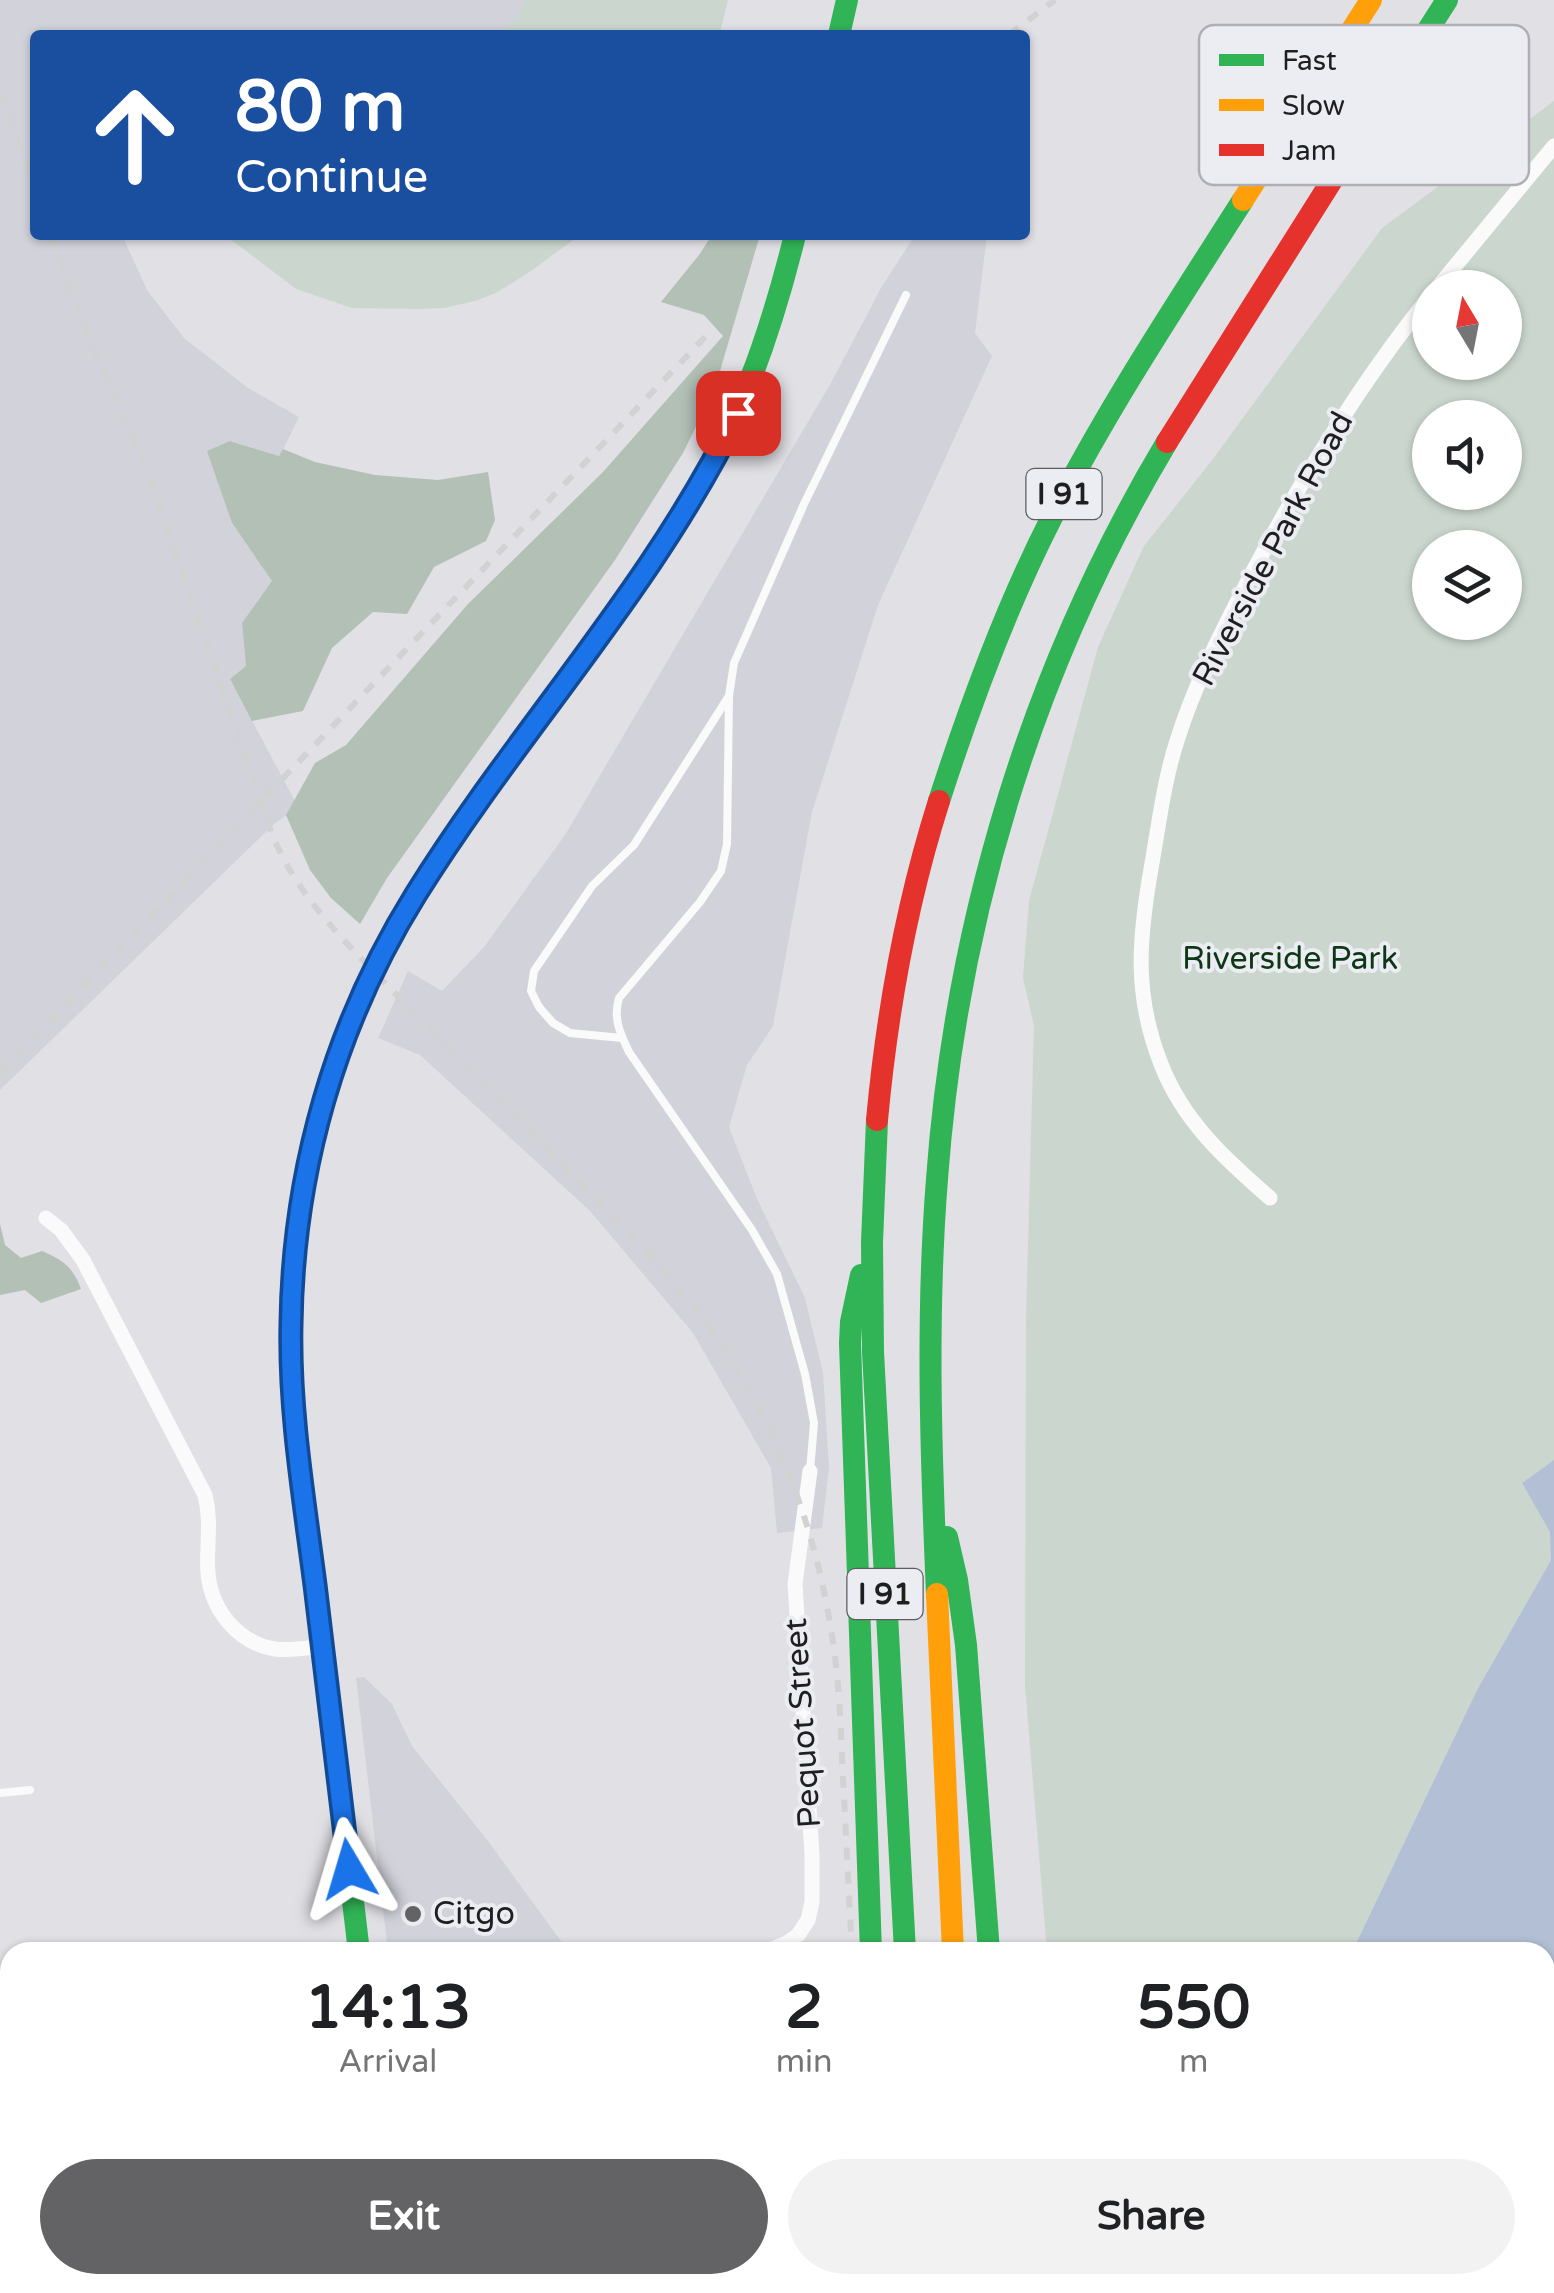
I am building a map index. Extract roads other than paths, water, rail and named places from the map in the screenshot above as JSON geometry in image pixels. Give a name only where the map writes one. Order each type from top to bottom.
[{"type":"main road","points":[[840,30],[847,0]]},
{"type":"main road","name":"I 91","points":[[1355,25],[1371,0]]},
{"type":"main road","name":"I 91","points":[[1431,25],[1447,0]]},
{"type":"main road","name":"I 91","points":[[904,1942],[874,1381],[872,1235],[880,1080],[906,931],[940,801],[966,721],[1004,621],[1056,509],[1101,425],[1253,185]]},
{"type":"main road","name":"I 91","points":[[953,1942],[932,1488],[932,1284],[944,1102],[969,948],[1015,776],[1078,613],[1146,476],[1329,185]]},
{"type":"main road","points":[[359,1942],[299,1456],[291,1324],[297,1228],[320,1111],[350,1020],[405,912],[664,542],[721,448],[752,380],[794,240]]},
{"type":"main road","points":[[872,1235],[855,1300],[850,1344],[872,1942]]},
{"type":"main road","points":[[932,1488],[950,1549],[962,1612],[989,1942]]},
{"type":"main road","points":[[986,1888],[998,1942]]},
{"type":"street","points":[[1529,176],[1554,146]]},
{"type":"street","points":[[1451,270],[1522,185]]},
{"type":"street","name":"Riverside Park Road","points":[[1270,1198],[1216,1150],[1191,1120],[1168,1080],[1151,1036],[1140,987],[1145,908],[1176,746],[1206,666],[1291,504],[1342,418],[1412,319]]},
{"type":"street","points":[[46,1218],[68,1238],[82,1260],[205,1496],[210,1522],[210,1589],[220,1613],[239,1633],[264,1647],[285,1650],[322,1646]]},
{"type":"street","name":"Pequot Street","points":[[787,1942],[806,1925],[812,1909],[795,1590],[810,1471]]},
{"type":"lane","points":[[810,1471],[814,1423],[806,1374],[777,1274],[752,1230],[622,1038],[615,1012],[618,998],[709,891],[721,870],[727,844],[729,696],[734,662],[804,504],[906,295]]},
{"type":"lane","points":[[622,1038],[570,1033],[553,1022],[539,1007],[532,991],[534,970],[592,886],[634,845],[729,696]]},
{"type":"lane","points":[[0,1794],[30,1790]]},
{"type":"water","points":[[1554,1460],[1554,1942],[1357,1942],[1477,1690],[1551,1560],[1550,1532],[1522,1483]]},
{"type":"railway","points":[[1016,30],[1055,0]]},
{"type":"railway","points":[[0,93],[30,177]]},
{"type":"railway","points":[[53,240],[85,328],[150,479],[273,837],[296,879],[355,952],[608,1211],[686,1297],[734,1364],[775,1441],[818,1565],[834,1650],[851,1942]]},
{"type":"railway","points":[[0,1074],[707,335]]},
{"type":"place","name":"Citgo","points":[[413,1914]]},
{"type":"park label","name":"Riverside Park","points":[[1290,959]]}]
